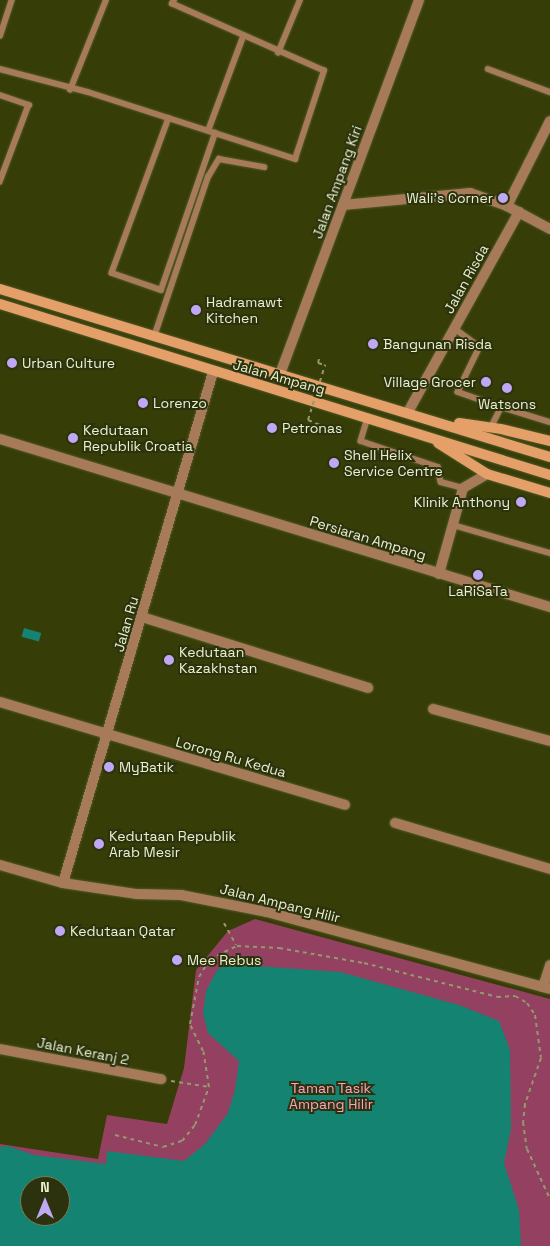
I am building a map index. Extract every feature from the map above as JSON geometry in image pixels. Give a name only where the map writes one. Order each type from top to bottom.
[{"type":"main road","name":"Jalan Ampang","points":[[0,289],[154,337],[435,420],[550,457]]},
{"type":"main road","name":"Jalan Ampang","points":[[0,304],[213,372],[550,475]]},
{"type":"main road","points":[[435,420],[491,427],[550,441]]},
{"type":"main road","points":[[426,436],[487,474],[550,493]]},
{"type":"street","name":"Jalan Ampang Kiri","points":[[280,374],[419,0]]},
{"type":"street","points":[[507,206],[550,121]]},
{"type":"street","points":[[343,205],[470,194],[507,206],[550,229]]},
{"type":"street","name":"Jalan Risda","points":[[408,412],[519,212]]},
{"type":"street","name":"Jalan Ru","points":[[63,883],[109,736],[213,372]]},
{"type":"street","name":"Persiaran Ampang","points":[[0,439],[550,607]]},
{"type":"street","points":[[439,574],[463,488],[487,474]]},
{"type":"street","points":[[142,617],[368,688]]},
{"type":"street","name":"Lorong Ru Kedua","points":[[0,702],[345,805]]},
{"type":"street","points":[[433,709],[550,741]]},
{"type":"street","points":[[395,823],[550,869]]},
{"type":"street","name":"Jalan Ampang Hilir","points":[[0,865],[63,883],[137,894],[182,895],[266,912],[547,988]]},
{"type":"street","points":[[547,988],[550,965]]},
{"type":"street","name":"Jalan Keranj 2","points":[[0,1049],[161,1079]]},
{"type":"lane","points":[[0,36],[12,0]]},
{"type":"lane","points":[[70,90],[106,0]]},
{"type":"lane","points":[[0,69],[70,90],[88,92],[295,159],[324,71],[278,53],[172,4],[174,0]]},
{"type":"lane","points":[[278,53],[300,0]]},
{"type":"lane","points":[[169,118],[112,273],[161,290],[243,37]]},
{"type":"lane","points":[[488,70],[550,92]]},
{"type":"lane","points":[[0,95],[28,105],[0,182]]},
{"type":"lane","points":[[154,337],[208,177],[219,158],[264,167]]},
{"type":"lane","points":[[454,328],[480,347],[458,392],[550,422]]},
{"type":"lane","points":[[491,427],[501,406]]},
{"type":"lane","points":[[368,418],[361,441],[438,467],[441,482],[463,488]]},
{"type":"lane","points":[[453,524],[550,553]]},
{"type":"path","points":[[319,359],[318,363],[325,365],[308,420],[332,430]]},
{"type":"path","points":[[224,923],[237,946]]},
{"type":"path","points":[[115,1135],[163,1147],[182,1141],[195,1125],[209,1087],[203,1051],[190,1024],[199,977],[210,959],[237,946],[279,948],[364,963],[474,992],[515,996],[527,1003],[535,1015],[541,1058],[525,1104],[523,1122],[527,1149],[550,1199]]},
{"type":"path","points":[[161,1079],[209,1087]]},
{"type":"green space","name":"Taman Tasik Ampang Hilir","points":[[255,919],[550,999],[550,1246],[0,1246],[0,1144],[98,1159],[107,1115],[167,1124],[184,1068],[196,970],[228,931]]},
{"type":"water","points":[[24,628],[41,633],[39,642],[22,637]]},
{"type":"water","name":"Taman Tasik Ampang Hilir","points":[[236,959],[257,966],[340,972],[459,1005],[499,1021],[510,1050],[511,1129],[504,1163],[519,1210],[521,1246],[0,1246],[0,1147],[8,1146],[34,1155],[106,1164],[107,1151],[184,1161],[205,1144],[228,1113],[235,1090],[239,1061],[208,1033],[203,1013],[206,991],[217,970]]},
{"type":"place","name":"Wali's Corner","points":[[503,198]]},
{"type":"place","name":"Hadramawt Kitchen","points":[[196,310]]},
{"type":"place","name":"Bangunan Risda","points":[[373,344]]},
{"type":"place","name":"Urban Culture","points":[[12,363]]},
{"type":"place","name":"Village Grocer","points":[[486,382]]},
{"type":"place","name":"Watsons","points":[[507,388]]},
{"type":"place","name":"Lorenzo","points":[[143,403]]},
{"type":"place","name":"Petronas","points":[[272,428]]},
{"type":"place","name":"Kedutaan Republik Croatia","points":[[73,438]]},
{"type":"place","name":"Shell Helix Service Centre","points":[[334,463]]},
{"type":"place","name":"Klinik Anthony","points":[[521,502]]},
{"type":"place","name":"LaRiSaTa","points":[[478,575]]},
{"type":"place","name":"Kedutaan Kazakhstan","points":[[169,660]]},
{"type":"place","name":"MyBatik","points":[[109,767]]},
{"type":"place","name":"Kedutaan Republik Arab Mesir","points":[[99,844]]},
{"type":"place","name":"Kedutaan Qatar","points":[[60,931]]},
{"type":"place","name":"Mee Rebus","points":[[177,960]]}]
